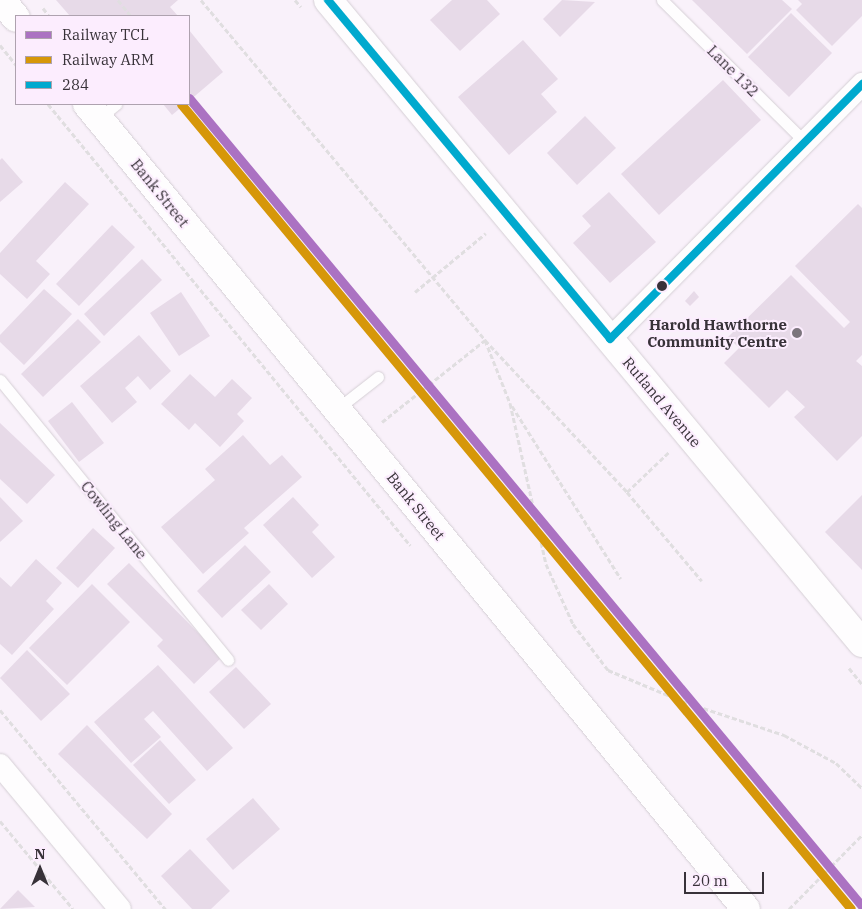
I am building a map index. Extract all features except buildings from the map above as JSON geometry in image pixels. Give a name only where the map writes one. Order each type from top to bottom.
[{"type":"street","points":[[1,0],[15,17]]},
{"type":"street","name":"Rutland Avenue","points":[[328,0],[862,643]]},
{"type":"street","points":[[610,339],[862,84]]},
{"type":"street","name":"Bank Street","points":[[100,109],[337,409],[746,909]]},
{"type":"street","points":[[0,765],[120,909]]},
{"type":"lane","name":"Lane 132","points":[[662,0],[805,142]]},
{"type":"lane","points":[[337,409],[378,377]]},
{"type":"lane","name":"Cowling Lane","points":[[0,380],[228,660]]},
{"type":"path","points":[[118,0],[130,15]]},
{"type":"path","points":[[201,0],[486,340],[627,492],[702,581]]},
{"type":"path","points":[[0,45],[15,64]]},
{"type":"path","points":[[49,105],[413,549]]},
{"type":"path","points":[[415,292],[486,232]]},
{"type":"path","points":[[486,340],[510,403],[546,564],[573,624],[608,670],[682,701],[784,735],[836,763],[862,788]]},
{"type":"path","points":[[380,423],[486,340]]},
{"type":"path","points":[[510,403],[621,579]]},
{"type":"path","points":[[0,710],[165,909]]},
{"type":"path","points":[[0,821],[73,909]]},
{"type":"path","points":[[789,909],[862,835]]},
{"type":"rail line","name":"TCL","points":[[190,99],[862,906]]},
{"type":"rail line","name":"ARM","points":[[182,105],[851,909]]},
{"type":"transit line","name":"284","points":[[328,0],[610,339],[862,84]]},
{"type":"place","name":"Harold Hawthorne Community Centre","points":[[797,333]]}]
